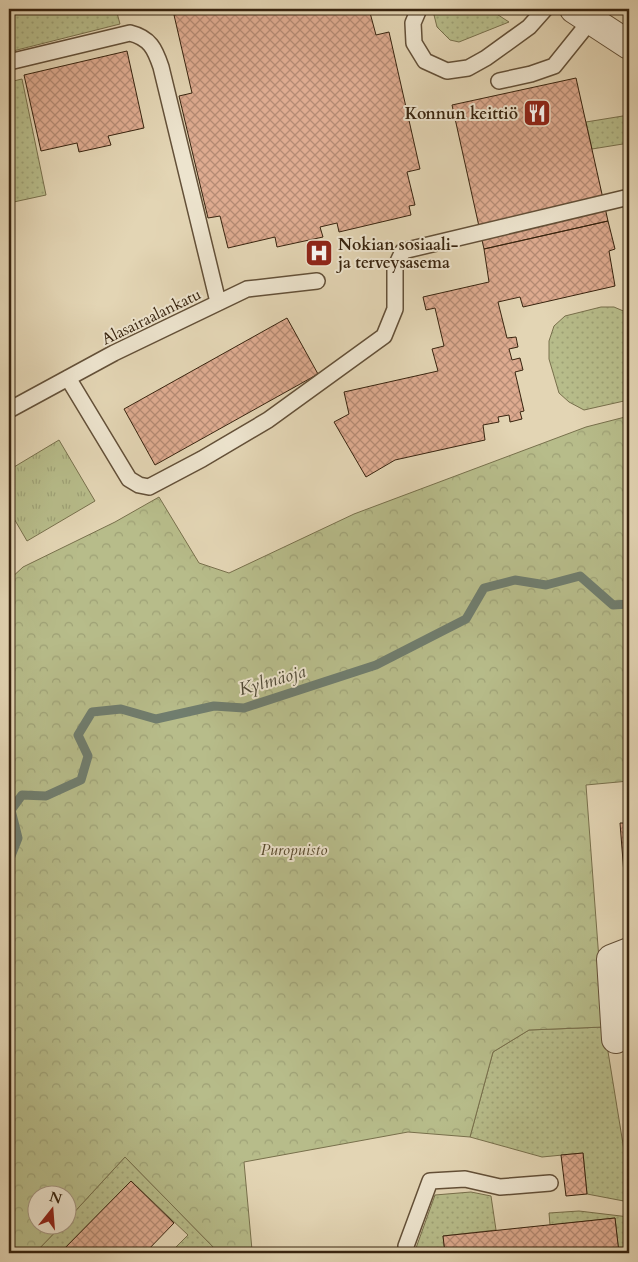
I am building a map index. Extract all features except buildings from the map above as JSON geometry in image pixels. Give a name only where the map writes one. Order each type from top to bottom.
[{"type":"street","points":[[583,14],[629,45]]},
{"type":"street","points":[[623,1038],[610,959],[629,952]]},
{"type":"lane","points":[[419,9],[412,23],[414,43],[425,61],[447,71],[468,68],[486,58],[530,27],[545,9]]},
{"type":"lane","points":[[499,81],[531,74],[554,66],[583,14]]},
{"type":"lane","points":[[9,62],[130,33],[140,35],[154,48],[161,67],[218,302]]},
{"type":"lane","points":[[68,378],[129,478],[139,485],[149,487],[202,460],[268,420],[384,336],[395,309],[395,268],[403,251],[629,197]]},
{"type":"lane","name":"Alasairaalankatu","points":[[9,410],[114,353],[247,289],[317,281]]},
{"type":"lane","points":[[407,1253],[406,1246],[430,1181],[465,1179],[500,1187],[550,1183]]},
{"type":"green space","points":[[9,9],[116,9],[120,24],[9,52]]},
{"type":"green space","points":[[436,9],[489,9],[509,22],[459,42],[450,40],[437,27],[434,15]]},
{"type":"green space","points":[[22,79],[46,195],[9,203],[9,82]]},
{"type":"green space","points":[[629,115],[629,143],[592,149],[586,122]]},
{"type":"green space","points":[[601,307],[614,307],[628,313],[625,323],[629,326],[629,389],[624,401],[584,410],[569,402],[559,393],[549,359],[549,341],[554,326],[565,316]]},
{"type":"green space","name":"Puropuisto","points":[[629,416],[629,781],[586,785],[604,1027],[529,1030],[493,1052],[470,1137],[408,1132],[244,1162],[252,1250],[240,1253],[219,1253],[125,1157],[78,1208],[78,1184],[28,1184],[28,1234],[53,1234],[35,1253],[9,1253],[9,580],[23,567],[115,522],[159,497],[199,563],[229,573],[354,514],[586,427]]},
{"type":"green space","points":[[59,440],[95,501],[27,541],[9,510],[9,470]]},
{"type":"green space","points":[[604,1027],[629,1181],[629,1202],[587,1194],[583,1153],[542,1157],[470,1137],[493,1052],[529,1030]]},
{"type":"green space","points":[[125,1157],[219,1253],[170,1253],[188,1235],[131,1181],[60,1253],[35,1253],[53,1234],[78,1234],[78,1208]]},
{"type":"green space","points":[[471,1192],[491,1196],[496,1230],[443,1236],[445,1253],[416,1253],[416,1248],[435,1195]]},
{"type":"green space","points":[[579,1211],[629,1217],[629,1253],[619,1253],[615,1218],[550,1225],[549,1213]]},
{"type":"waterway","name":"Kylmäoja","points":[[9,861],[18,838],[11,810],[22,795],[46,796],[81,780],[88,756],[78,735],[92,712],[121,709],[156,719],[214,706],[244,708],[376,665],[466,619],[484,588],[515,580],[546,585],[580,576],[613,605],[629,604]]},
{"type":"place","name":"Konnun keittiö","points":[[537,113]]},
{"type":"place","name":"Nokian sosiaali- ja terveysasema","points":[[319,253]]}]
